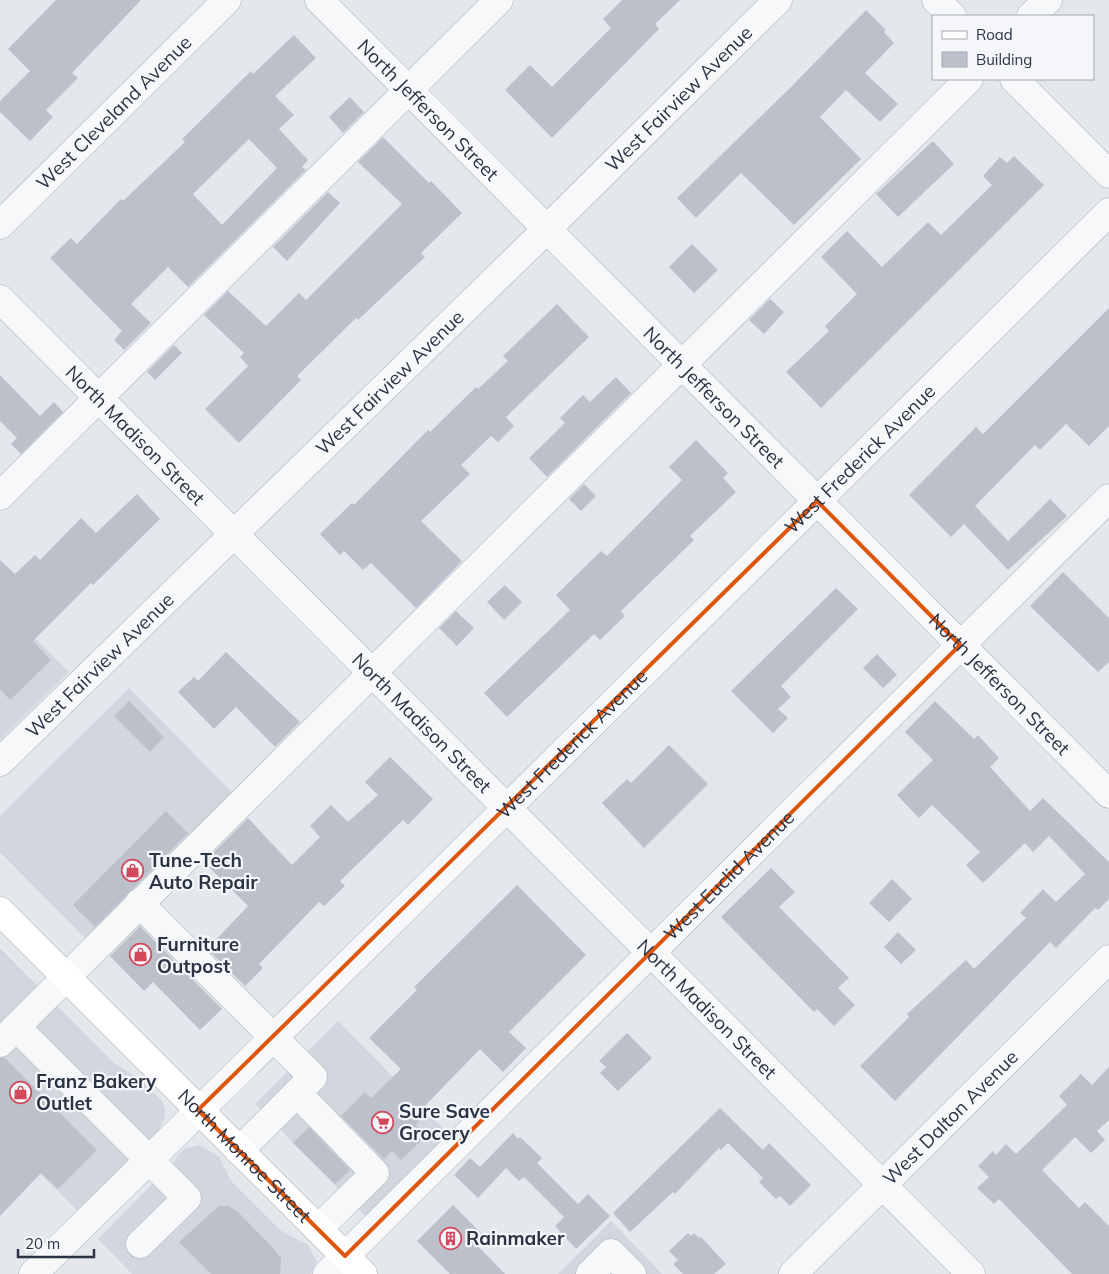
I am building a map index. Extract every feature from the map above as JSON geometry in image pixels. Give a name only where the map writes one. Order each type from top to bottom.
[{"type":"main road","name":"North Monroe Street","points":[[0,911],[318,1229],[345,1268]]},
{"type":"street","name":"West Cleveland Avenue","points":[[0,225],[226,0]]},
{"type":"street","name":"North Jefferson Street","points":[[319,0],[1109,794]]},
{"type":"street","points":[[0,496],[499,0]]},
{"type":"street","name":"West Fairview Avenue","points":[[0,762],[547,230],[778,0]]},
{"type":"street","points":[[936,0],[951,15]]},
{"type":"street","points":[[1032,15],[1048,0]]},
{"type":"street","points":[[140,1244],[187,1198],[148,1159],[8,1035],[967,80]]},
{"type":"street","points":[[1015,80],[1109,174]]},
{"type":"street","name":"West Frederick Avenue","points":[[32,1274],[508,807],[1109,212]]},
{"type":"street","name":"North Madison Street","points":[[0,299],[971,1274]]},
{"type":"street","name":"West Euclid Avenue","points":[[345,1268],[650,952],[1109,498]]},
{"type":"street","points":[[140,903],[313,1077],[239,1151]]},
{"type":"street","name":"West Dalton Avenue","points":[[793,1274],[1109,959]]},
{"type":"street","points":[[297,1093],[375,1173],[318,1229]]},
{"type":"street","points":[[590,1274],[611,1253],[632,1274]]},
{"type":"highlighted area","points":[[817,501],[960,645],[345,1256],[198,1110]]},
{"type":"shaded area","points":[[0,604],[69,672],[0,740]]},
{"type":"shaded area","points":[[129,688],[238,798],[91,944],[0,852],[0,816]]},
{"type":"shaded area","points":[[0,948],[115,1064],[141,1080],[162,1101],[165,1108],[165,1117],[158,1132],[77,1210],[0,1134]]},
{"type":"shaded area","points":[[338,1021],[449,1134],[366,1217],[255,1104]]},
{"type":"shaded area","points":[[200,1145],[219,1157],[231,1181],[281,1231],[308,1245],[317,1262],[311,1274],[132,1274],[98,1239],[174,1162],[178,1155],[186,1148]]},
{"type":"shaded area","points":[[611,1221],[662,1274],[558,1274]]},
{"type":"building","points":[[56,0],[141,0],[72,73],[78,78],[46,110],[53,117],[30,141],[0,112],[0,101],[30,71],[8,49]]},
{"type":"building","points":[[622,0],[680,0],[655,24],[659,29],[552,138],[505,90],[530,65],[552,87],[611,28],[603,19]]},
{"type":"building","points":[[866,10],[886,30],[884,32],[894,43],[865,73],[898,104],[880,122],[846,90],[820,117],[861,159],[794,225],[741,173],[696,218],[677,198],[791,87]]},
{"type":"building","points":[[294,35],[316,58],[275,96],[294,115],[279,129],[308,160],[302,167],[306,170],[188,287],[168,267],[131,304],[151,323],[124,350],[114,340],[122,331],[50,258],[71,238],[77,244],[121,199],[123,201],[185,142],[182,139],[251,71],[253,74]],"holes":[[[249,139],[277,168],[222,225],[193,194]]]},
{"type":"building","points":[[350,97],[364,112],[343,133],[329,117]]},
{"type":"building","points":[[383,137],[429,183],[431,181],[462,213],[421,253],[425,257],[358,320],[356,318],[297,376],[301,380],[239,443],[205,409],[248,366],[240,357],[244,353],[204,315],[228,291],[266,326],[299,293],[306,300],[402,204],[358,162]]},
{"type":"building","points":[[933,141],[954,164],[898,217],[876,194]]},
{"type":"building","points":[[1014,156],[1044,185],[821,408],[786,372],[829,331],[825,326],[857,294],[821,257],[847,231],[882,267],[928,222],[941,235],[992,185],[983,176],[1000,157],[1007,163]]},
{"type":"building","points":[[328,192],[340,203],[287,261],[273,247]]},
{"type":"building","points":[[692,244],[718,270],[694,293],[669,267]]},
{"type":"building","points":[[770,299],[784,312],[764,334],[749,320]]},
{"type":"building","points":[[557,304],[589,337],[506,417],[514,426],[498,442],[491,436],[461,465],[470,474],[421,521],[462,561],[416,608],[371,563],[363,570],[344,551],[340,555],[320,534],[352,503],[354,505],[428,430],[430,432],[476,387],[478,389],[508,361],[503,356]]},
{"type":"building","points":[[1109,308],[1109,426],[1089,446],[1066,424],[1040,450],[1035,445],[975,506],[1008,541],[1050,499],[1067,516],[1008,570],[964,524],[951,537],[909,495],[976,427],[983,434]]},
{"type":"building","points":[[174,345],[182,353],[155,380],[147,372]]},
{"type":"building","points":[[0,375],[40,416],[54,402],[63,412],[21,454],[11,444],[17,438],[0,421]]},
{"type":"building","points":[[616,377],[631,393],[547,477],[529,458],[565,423],[560,418],[583,395],[590,402]]},
{"type":"building","points":[[696,440],[728,473],[723,478],[736,492],[690,536],[694,540],[621,611],[625,616],[600,640],[594,634],[507,717],[484,693],[570,610],[556,595],[601,551],[607,556],[682,480],[669,467]]},
{"type":"building","points":[[584,484],[596,496],[581,511],[569,499]]},
{"type":"building","points":[[137,494],[160,519],[93,585],[91,583],[33,641],[51,660],[10,700],[0,689],[0,560],[15,574],[35,555],[40,560],[81,518],[96,533]]},
{"type":"building","points":[[1063,572],[1109,618],[1109,662],[1098,672],[1030,606]]},
{"type":"building","points":[[505,585],[522,602],[504,620],[487,602]]},
{"type":"building","points":[[836,588],[858,609],[781,686],[791,697],[778,709],[788,718],[773,733],[731,691]]},
{"type":"building","points":[[456,611],[474,628],[457,646],[439,628]]},
{"type":"building","points":[[226,652],[300,722],[275,747],[236,707],[214,729],[178,692],[194,677],[198,681]]},
{"type":"building","points":[[877,654],[897,675],[883,688],[863,668]]},
{"type":"building","points":[[129,701],[164,737],[150,752],[114,716]]},
{"type":"building","points":[[935,701],[974,739],[978,735],[999,758],[990,767],[1030,811],[1043,798],[1109,862],[1109,899],[1098,910],[1095,908],[1056,948],[1050,942],[895,1101],[860,1066],[909,1017],[907,1014],[966,960],[974,969],[1026,918],[1020,913],[1043,889],[1056,902],[1085,874],[1049,836],[1033,852],[1025,843],[983,883],[966,865],[980,852],[932,805],[919,818],[897,795],[933,760],[905,732]]},
{"type":"building","points":[[669,745],[708,784],[644,848],[602,803],[627,779],[631,783]]},
{"type":"building","points":[[390,757],[433,799],[408,825],[403,820],[340,881],[345,886],[324,906],[319,902],[259,964],[263,968],[245,986],[207,949],[248,906],[204,862],[248,818],[292,865],[320,837],[310,826],[331,805],[348,822],[378,795],[365,782]]},
{"type":"building","name":"Tune-Tech Auto Repair","points":[[166,811],[188,833],[95,927],[73,905]]},
{"type":"building","points":[[771,868],[795,892],[779,907],[849,978],[838,988],[855,1005],[834,1026],[817,1009],[814,1012],[721,917]]},
{"type":"building","points":[[892,879],[912,899],[889,922],[869,903]]},
{"type":"building","points":[[517,885],[586,955],[509,1032],[526,1048],[503,1072],[480,1049],[418,1113],[423,1118],[416,1125],[426,1136],[401,1160],[392,1151],[384,1159],[341,1116],[365,1092],[371,1098],[401,1069],[369,1038],[417,990],[414,987]]},
{"type":"building","points":[[140,926],[222,1009],[200,1030],[153,982],[144,991],[110,956]]},
{"type":"building","points":[[898,932],[916,950],[901,964],[884,947]]},
{"type":"building","points":[[627,1033],[652,1058],[618,1091],[600,1073],[606,1067],[599,1061]]},
{"type":"building","name":"Franz Bakery Outlet","points":[[0,1058],[5,1058],[97,1150],[58,1189],[41,1173],[0,1216]]},
{"type":"building","points":[[1109,1067],[1109,1120],[1097,1131],[1105,1140],[1091,1153],[1075,1137],[1042,1170],[1079,1208],[1085,1202],[1109,1226],[1109,1274],[1072,1274],[999,1199],[994,1204],[977,1188],[989,1177],[978,1166],[993,1151],[996,1155],[1006,1144],[1016,1154],[1067,1105],[1059,1096],[1081,1074],[1092,1085]]},
{"type":"building","points":[[720,1108],[763,1150],[769,1143],[811,1185],[790,1206],[780,1196],[776,1199],[759,1182],[763,1178],[728,1143],[721,1150],[719,1148],[675,1194],[673,1192],[630,1232],[613,1213]]},
{"type":"building","points":[[309,1127],[350,1170],[335,1184],[293,1143]]},
{"type":"building","points":[[513,1133],[518,1139],[520,1137],[542,1158],[537,1163],[578,1204],[588,1194],[610,1216],[576,1249],[555,1226],[564,1217],[524,1177],[519,1181],[506,1168],[478,1198],[454,1175],[470,1158],[480,1167]]},
{"type":"building","name":"Rainmaker","points":[[453,1205],[482,1234],[474,1242],[505,1274],[450,1274],[417,1241]]},
{"type":"building","points":[[219,1206],[229,1206],[238,1212],[274,1249],[281,1258],[280,1274],[211,1274],[179,1242]]},
{"type":"building","points":[[688,1233],[691,1236],[694,1233],[699,1238],[701,1237],[726,1264],[714,1274],[683,1274],[673,1264],[678,1260],[669,1251]]},
{"type":"place","name":"Tune-Tech Auto Repair","points":[[133,871]]},
{"type":"place","name":"Furniture Outpost","points":[[141,955]]},
{"type":"place","name":"Franz Bakery Outlet","points":[[20,1092]]},
{"type":"place","name":"Sure Save Grocery","points":[[383,1122]]},
{"type":"place","name":"Rainmaker","points":[[450,1238]]}]
